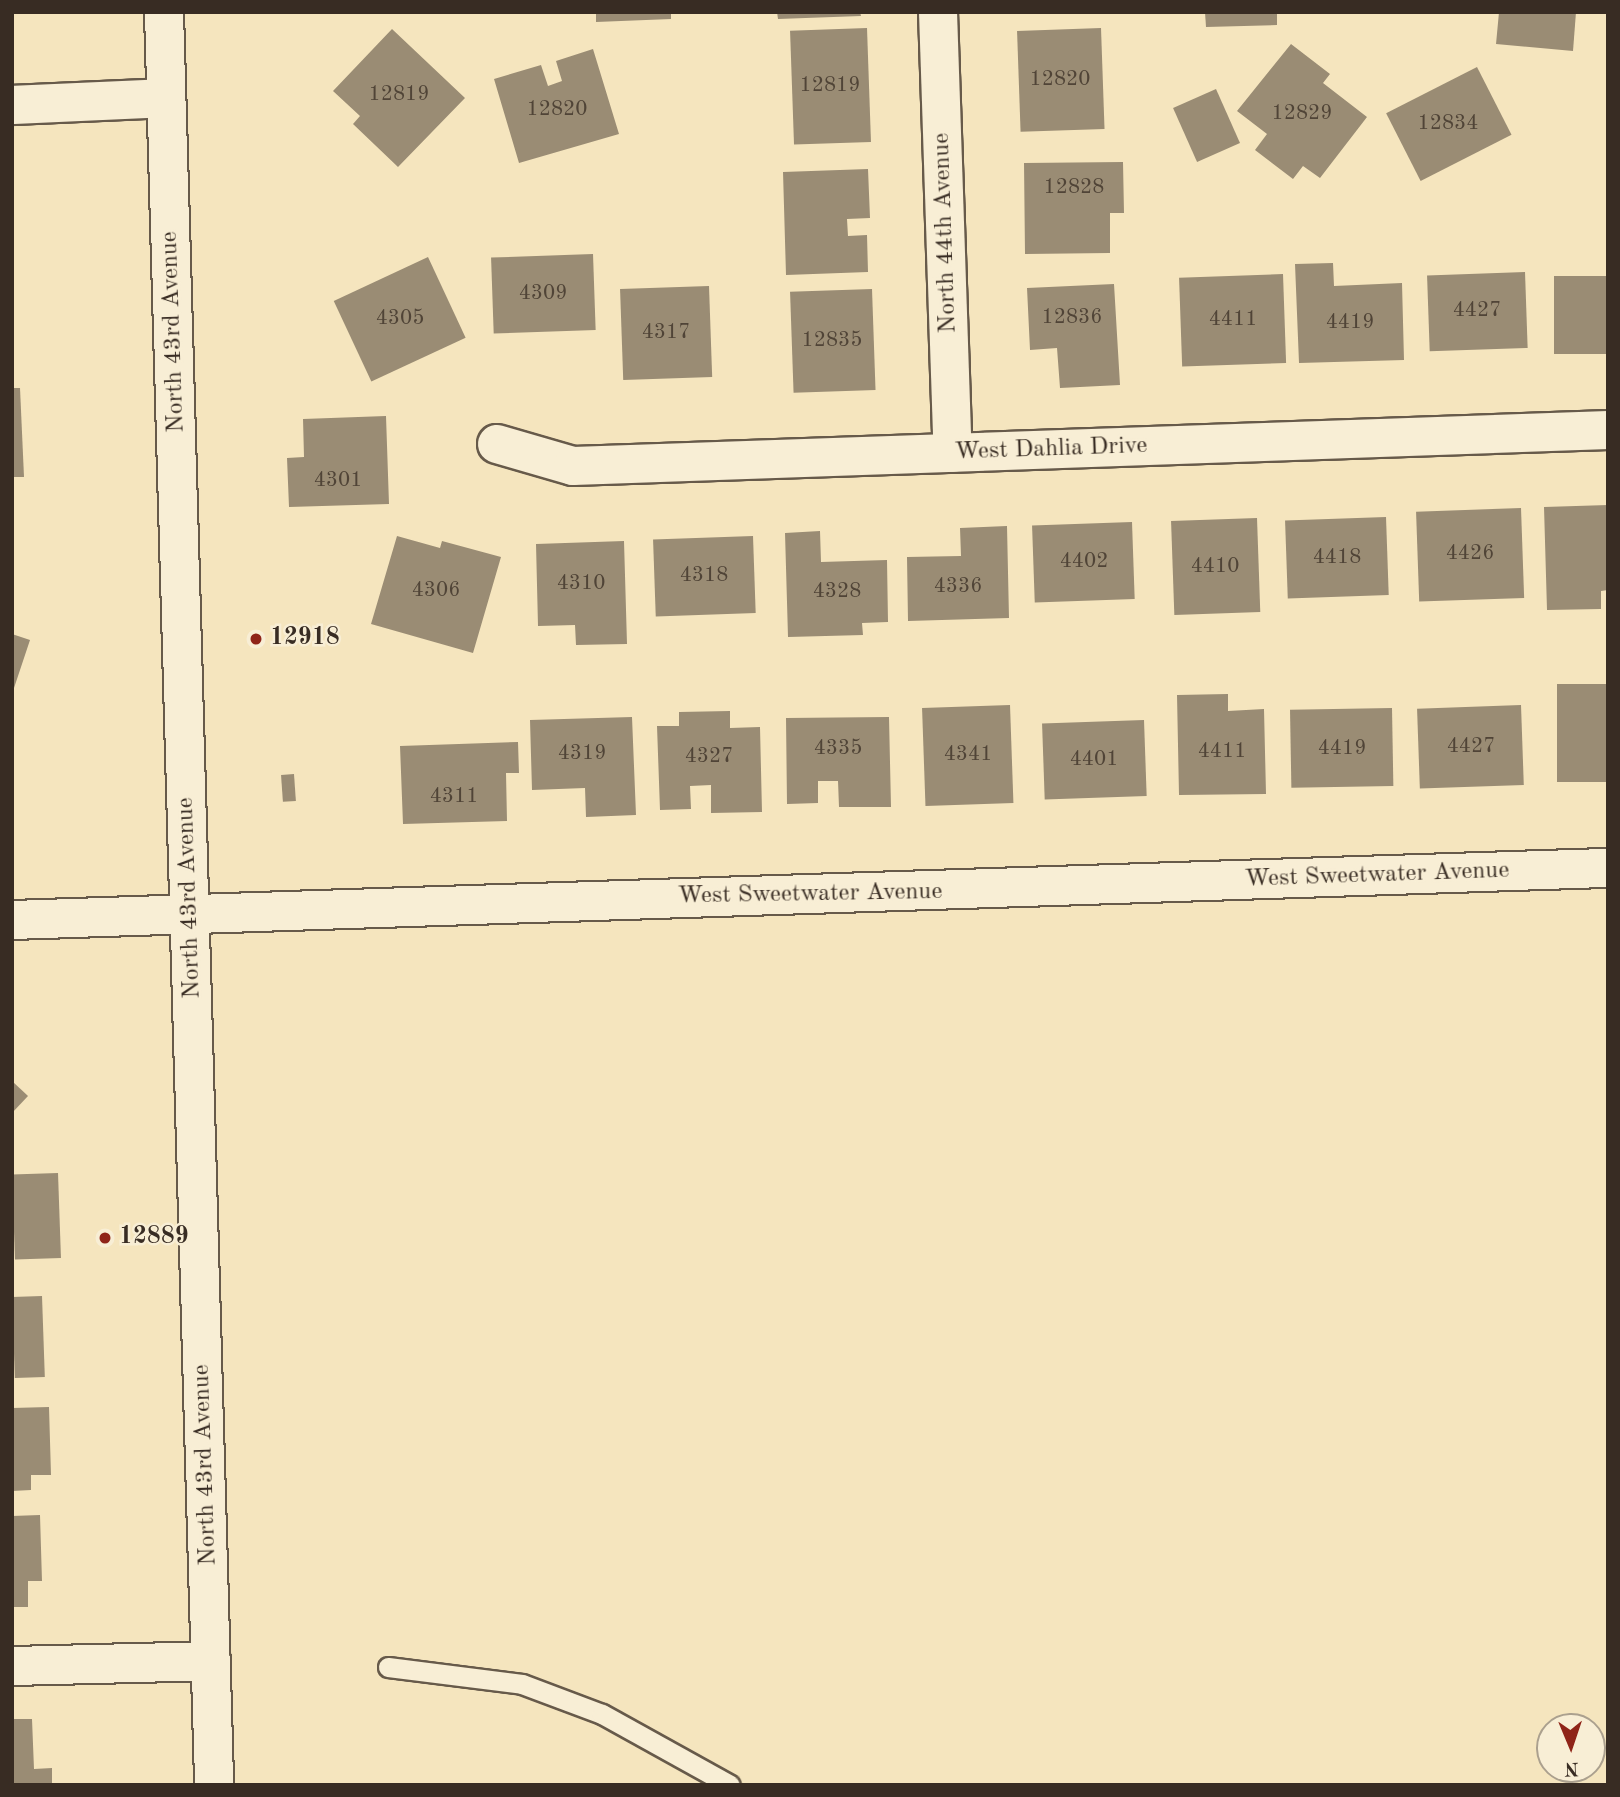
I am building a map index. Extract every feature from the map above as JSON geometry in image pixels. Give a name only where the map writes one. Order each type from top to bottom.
[{"type":"street","name":"North 43rd Avenue","points":[[164,12],[214,1785]]},
{"type":"street","name":"North 44th Avenue","points":[[938,12],[953,453]]},
{"type":"street","points":[[12,105],[166,98]]},
{"type":"street","name":"West Dahlia Drive","points":[[497,444],[573,466],[1608,430]]},
{"type":"street","name":"West Sweetwater Avenue","points":[[12,920],[1608,868]]},
{"type":"street","points":[[12,1666],[211,1661]]},
{"type":"lane","points":[[387,1667],[522,1684],[602,1714],[730,1785]]},
{"type":"building","points":[[596,12],[671,12],[671,19],[596,22]]},
{"type":"building","points":[[777,12],[860,12],[861,16],[778,19]]},
{"type":"building","points":[[1205,12],[1277,12],[1277,25],[1206,27]]},
{"type":"building","points":[[1499,12],[1576,12],[1573,51],[1496,44]]},
{"type":"building","points":[[867,28],[871,142],[794,145],[790,31]]},
{"type":"building","points":[[1101,28],[1105,129],[1021,132],[1017,31]]},
{"type":"building","points":[[392,29],[465,98],[398,167],[353,124],[360,116],[333,91]]},
{"type":"building","points":[[1291,44],[1330,74],[1323,83],[1367,117],[1320,178],[1303,166],[1293,179],[1255,150],[1267,134],[1237,111]]},
{"type":"building","points":[[593,49],[619,134],[519,163],[494,79],[541,65],[548,86],[562,81],[556,61]]},
{"type":"building","points":[[1477,67],[1512,135],[1421,181],[1386,113]]},
{"type":"building","points":[[1216,89],[1240,143],[1197,162],[1173,108]]},
{"type":"building","points":[[1123,162],[1124,213],[1110,213],[1110,253],[1025,254],[1024,163]]},
{"type":"building","points":[[868,169],[870,218],[847,219],[848,236],[867,235],[868,272],[786,275],[783,172]]},
{"type":"building","points":[[593,254],[596,330],[494,334],[491,258]]},
{"type":"building","points":[[428,257],[466,338],[371,382],[334,301]]},
{"type":"building","points":[[1333,263],[1334,286],[1402,283],[1404,360],[1299,363],[1295,264]]},
{"type":"building","points":[[1525,272],[1528,348],[1430,351],[1427,275]]},
{"type":"building","points":[[1283,274],[1286,363],[1182,367],[1179,278]]},
{"type":"building","points":[[1554,276],[1608,276],[1608,354],[1554,354]]},
{"type":"building","points":[[1114,284],[1120,385],[1060,388],[1057,348],[1030,350],[1027,288]]},
{"type":"building","points":[[709,286],[712,377],[623,380],[620,289]]},
{"type":"building","points":[[872,289],[876,390],[794,393],[790,292]]},
{"type":"building","points":[[12,388],[20,388],[24,477],[12,477]]},
{"type":"building","points":[[386,416],[389,504],[289,507],[287,458],[304,457],[303,419]]},
{"type":"building","points":[[1608,505],[1608,590],[1601,591],[1601,609],[1547,610],[1544,507]]},
{"type":"building","points":[[1521,508],[1524,598],[1419,602],[1416,512]]},
{"type":"building","points":[[1386,517],[1389,595],[1288,598],[1285,521]]},
{"type":"building","points":[[1257,518],[1260,612],[1174,615],[1171,521]]},
{"type":"building","points":[[1132,522],[1135,599],[1035,602],[1032,525]]},
{"type":"building","points":[[1007,526],[1009,618],[908,621],[907,557],[961,556],[960,528]]},
{"type":"building","points":[[820,531],[821,562],[887,560],[888,622],[862,623],[863,635],[788,637],[785,533]]},
{"type":"building","points":[[397,536],[440,548],[442,541],[501,557],[473,653],[371,624]]},
{"type":"building","points":[[753,536],[756,613],[656,616],[653,539]]},
{"type":"building","points":[[624,541],[627,644],[576,645],[575,625],[538,626],[536,544]]},
{"type":"building","points":[[12,634],[30,640],[13,691],[12,691]]},
{"type":"building","points":[[1557,684],[1608,684],[1608,782],[1557,782]]},
{"type":"building","points":[[1228,694],[1228,711],[1264,709],[1266,794],[1179,795],[1177,695]]},
{"type":"building","points":[[1010,705],[1013,803],[925,806],[922,708]]},
{"type":"building","points":[[1521,705],[1524,785],[1420,789],[1417,709]]},
{"type":"building","points":[[1392,708],[1393,786],[1291,788],[1290,710]]},
{"type":"building","points":[[730,711],[730,728],[760,727],[762,812],[711,813],[711,785],[690,786],[691,809],[660,810],[657,726],[679,726],[679,712]]},
{"type":"building","points":[[632,717],[636,815],[586,817],[585,788],[532,790],[530,720]]},
{"type":"building","points":[[889,717],[891,807],[839,807],[838,781],[818,781],[818,803],[787,804],[786,718]]},
{"type":"building","points":[[1144,720],[1147,796],[1045,800],[1042,724]]},
{"type":"building","points":[[518,742],[519,773],[506,773],[507,821],[403,824],[400,746]]},
{"type":"building","points":[[294,774],[296,801],[283,802],[281,775]]},
{"type":"building","points":[[12,1081],[28,1096],[12,1113]]},
{"type":"building","points":[[58,1173],[61,1258],[15,1260],[12,1175]]},
{"type":"building","points":[[42,1296],[45,1377],[15,1378],[12,1297]]},
{"type":"building","points":[[49,1407],[51,1475],[31,1475],[31,1490],[12,1491],[12,1408]]},
{"type":"building","points":[[40,1515],[42,1581],[28,1581],[28,1607],[12,1607],[12,1516]]},
{"type":"building","points":[[12,1719],[32,1719],[34,1769],[52,1768],[52,1785],[12,1785]]},
{"type":"place","name":"12918","points":[[256,639]]},
{"type":"place","name":"12889","points":[[105,1238]]}]
